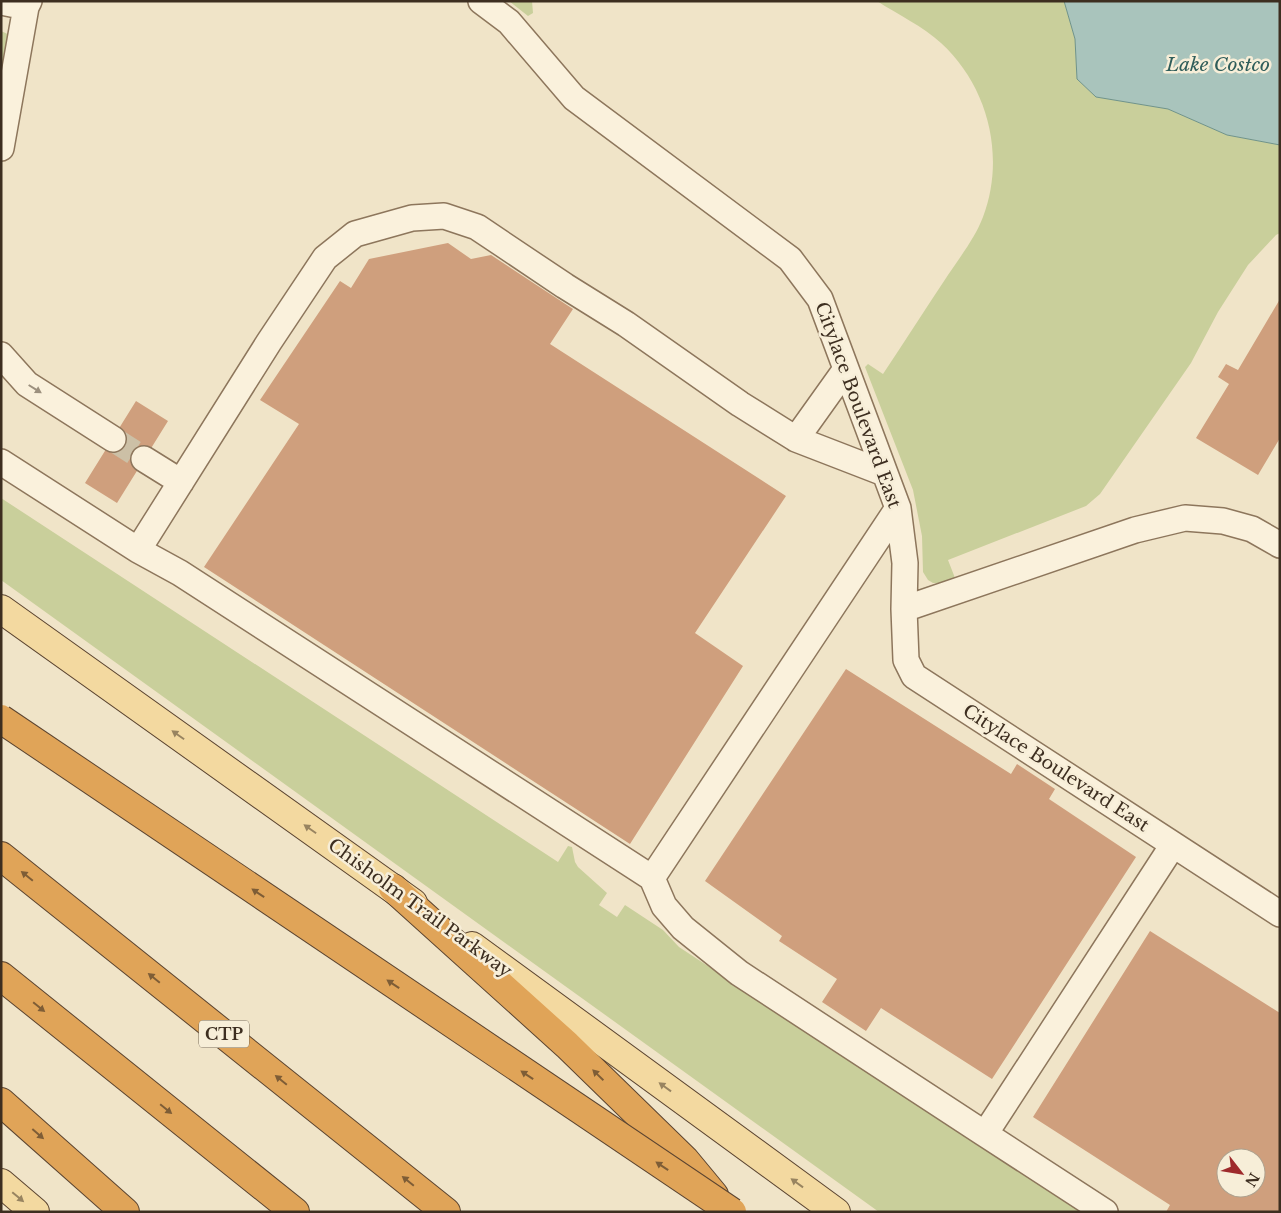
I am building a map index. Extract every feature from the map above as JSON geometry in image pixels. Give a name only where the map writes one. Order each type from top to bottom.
[{"type":"highway","points":[[1,719],[732,1212]]},
{"type":"highway","name":"CTP","points":[[1,856],[446,1212]]},
{"type":"highway","points":[[393,888],[587,1065],[685,1160],[728,1212]]},
{"type":"highway","points":[[1,976],[295,1212]]},
{"type":"highway","points":[[1,1102],[125,1212]]},
{"type":"main road","name":"Chisholm Trail Parkway","points":[[1,609],[393,888],[836,1212]]},
{"type":"main road","points":[[1,626],[29,628]]},
{"type":"main road","points":[[1,1183],[35,1212]]},
{"type":"lane","name":"Citylace Boulevard East","points":[[482,1],[509,22],[574,98],[790,259],[820,300],[898,508],[905,563],[906,660],[914,676],[1280,914]]},
{"type":"lane","points":[[1,2],[27,4],[1,148]]},
{"type":"lane","points":[[138,550],[269,342],[325,258],[355,234],[412,218],[444,216],[477,227],[626,324],[740,404],[796,439],[884,473]]},
{"type":"lane","points":[[1,355],[27,384],[113,439]]},
{"type":"lane","points":[[796,439],[846,369]]},
{"type":"lane","points":[[144,459],[181,482]]},
{"type":"lane","points":[[1,462],[138,550],[180,573],[652,878],[664,906],[683,928],[739,973],[1105,1212]]},
{"type":"lane","points":[[652,878],[898,508]]},
{"type":"lane","points":[[904,609],[1135,530],[1186,518],[1231,522],[1252,529],[1280,545]]},
{"type":"lane","points":[[985,1134],[1172,845]]},
{"type":"green space","points":[[509,1],[532,1],[533,13],[528,16]]},
{"type":"green space","points":[[877,1],[1064,1],[1075,39],[1077,79],[1096,97],[1168,109],[1227,135],[1280,145],[1280,233],[1248,265],[1218,312],[1191,363],[1100,494],[1086,506],[948,560],[955,578],[941,583],[933,583],[928,580],[923,572],[922,536],[913,490],[865,367],[868,364],[883,374],[972,240],[980,225],[990,194],[993,170],[992,146],[988,123],[981,101],[971,80],[957,60],[941,43],[927,32]]},
{"type":"green space","points":[[1,31],[12,36],[1,89]]},
{"type":"green space","points":[[1,498],[558,862],[568,846],[572,847],[578,867],[607,893],[599,905],[617,917],[625,905],[663,930],[679,947],[1082,1212],[879,1212],[1,580]]},
{"type":"water","name":"Lake Costco","points":[[1064,1],[1280,1],[1280,145],[1227,135],[1168,109],[1096,97],[1077,79],[1075,39]]},
{"type":"building","points":[[448,243],[471,259],[491,255],[573,309],[550,344],[786,496],[695,633],[743,666],[630,844],[204,567],[299,424],[260,400],[340,281],[351,288],[369,259]]},
{"type":"building","points":[[1280,299],[1280,438],[1258,475],[1196,438],[1229,384],[1218,377],[1226,364],[1238,370]]},
{"type":"building","points":[[136,401],[168,421],[117,503],[85,483]]},
{"type":"building","points":[[846,669],[1011,774],[1017,764],[1055,789],[1049,799],[1136,857],[992,1079],[881,1008],[866,1031],[822,1002],[837,979],[779,941],[782,936],[705,881]]},
{"type":"building","points":[[1150,931],[1280,1013],[1280,1212],[1166,1212],[1170,1205],[1033,1117]]},
{"type":"tunnel","points":[[113,439],[144,459]]}]
